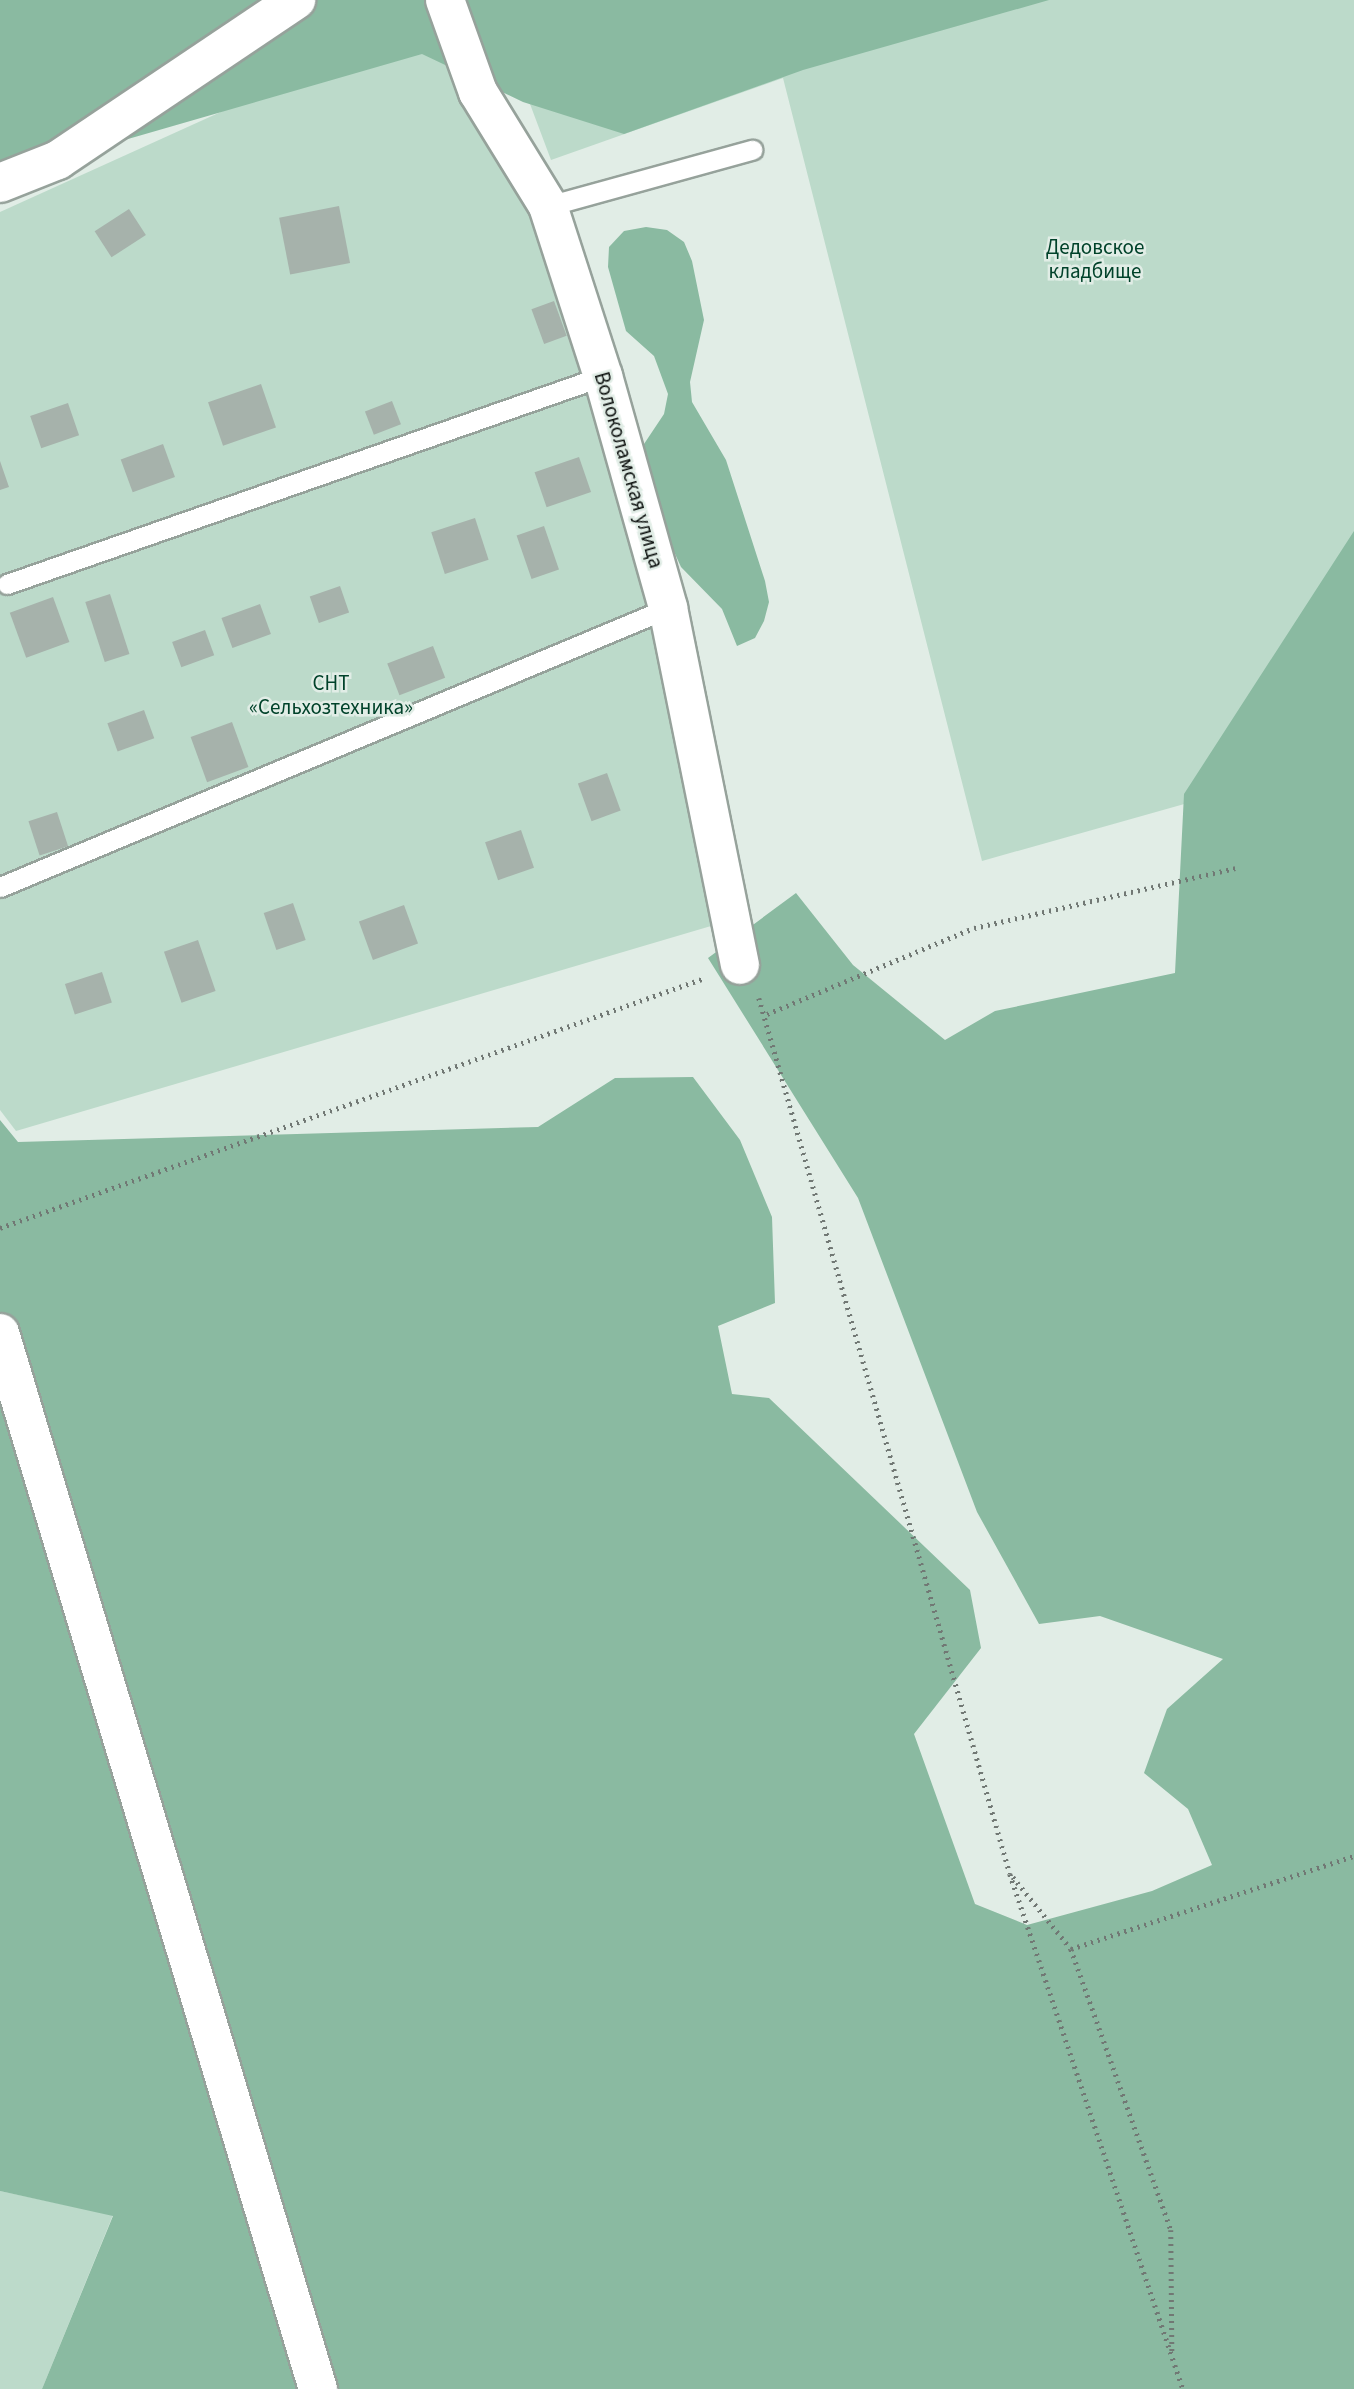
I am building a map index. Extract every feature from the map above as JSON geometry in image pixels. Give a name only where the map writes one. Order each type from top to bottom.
[{"type":"street","points":[[0,183],[58,160],[296,0]]},
{"type":"street","name":"Волоколамская улица","points":[[445,0],[478,92],[548,206],[603,376],[668,608],[740,965]]},
{"type":"street","points":[[0,1333],[317,2389]]},
{"type":"lane","points":[[548,206],[752,150]]},
{"type":"lane","points":[[7,584],[603,376]]},
{"type":"lane","points":[[0,887],[668,608]]},
{"type":"path","points":[[767,1014],[974,928],[1235,868]]},
{"type":"path","points":[[0,1228],[740,965],[767,1014],[1010,1874],[1183,2389]]},
{"type":"path","points":[[1070,1949],[1354,1856]]},
{"type":"path","points":[[1010,1874],[1070,1949],[1171,2230],[1172,2357]]},
{"type":"green space","points":[[0,0],[1049,0],[803,70],[624,134],[523,102],[422,54],[0,176]]},
{"type":"green space","name":"Дедовское кладбище","points":[[491,0],[1354,0],[1354,756],[982,861],[783,78],[551,160]]},
{"type":"green space","name":"СНТ «Сельхозтехника»","points":[[426,19],[543,238],[595,403],[661,652],[711,926],[16,1131],[0,1110],[0,212]]},
{"type":"green space","points":[[646,227],[667,230],[684,242],[692,261],[704,320],[690,382],[692,402],[726,460],[765,581],[769,602],[764,621],[755,638],[737,646],[722,609],[681,567],[655,510],[640,450],[664,414],[668,394],[654,356],[626,331],[608,267],[609,247],[624,231]]},
{"type":"green space","points":[[1354,531],[1354,2389],[42,2389],[113,2216],[0,2191],[0,1120],[18,1142],[538,1127],[615,1078],[693,1077],[740,1140],[772,1217],[775,1303],[718,1326],[732,1394],[769,1398],[970,1590],[981,1648],[914,1734],[975,1904],[1027,1925],[1152,1891],[1212,1865],[1188,1809],[1144,1773],[1167,1709],[1223,1659],[1100,1616],[1039,1624],[977,1512],[858,1198],[708,958],[796,893],[853,965],[945,1040],[995,1011],[1175,973],[1184,794]]},
{"type":"green space","points":[[0,2191],[113,2215],[42,2389],[0,2389]]},
{"type":"building","points":[[339,206],[350,263],[290,275],[279,218]]},
{"type":"building","points":[[129,209],[146,235],[111,257],[95,231]]},
{"type":"building","points":[[554,301],[567,336],[544,344],[531,309]]},
{"type":"building","points":[[261,384],[276,427],[223,446],[208,402]]},
{"type":"building","points":[[392,401],[401,424],[374,435],[365,411]]},
{"type":"building","points":[[68,403],[79,435],[41,448],[30,416]]},
{"type":"building","points":[[163,444],[175,477],[133,492],[121,459]]},
{"type":"building","points":[[579,457],[591,492],[547,507],[535,472]]},
{"type":"building","points":[[0,461],[9,487],[0,490]]},
{"type":"building","points":[[475,518],[489,560],[445,574],[431,532]]},
{"type":"building","points":[[544,526],[559,569],[532,579],[517,535]]},
{"type":"building","points":[[340,586],[349,612],[319,623],[310,596]]},
{"type":"building","points":[[110,594],[129,654],[105,662],[85,602]]},
{"type":"building","points":[[53,597],[69,642],[26,658],[10,613]]},
{"type":"building","points":[[260,604],[271,634],[232,648],[221,618]]},
{"type":"building","points":[[205,630],[214,655],[181,667],[172,642]]},
{"type":"building","points":[[433,646],[445,678],[399,695],[387,664]]},
{"type":"building","points":[[144,710],[154,738],[118,752],[107,723]]},
{"type":"building","points":[[232,722],[248,767],[207,782],[191,737]]},
{"type":"building","points":[[607,773],[621,811],[592,821],[578,784]]},
{"type":"building","points":[[57,812],[68,846],[40,856],[28,821]]},
{"type":"building","points":[[521,830],[534,868],[498,880],[485,842]]},
{"type":"building","points":[[293,903],[306,940],[276,950],[264,913]]},
{"type":"building","points":[[404,905],[418,944],[373,960],[359,921]]},
{"type":"building","points":[[198,940],[216,991],[182,1003],[164,952]]},
{"type":"building","points":[[102,972],[112,1002],[75,1014],[65,984]]}]
